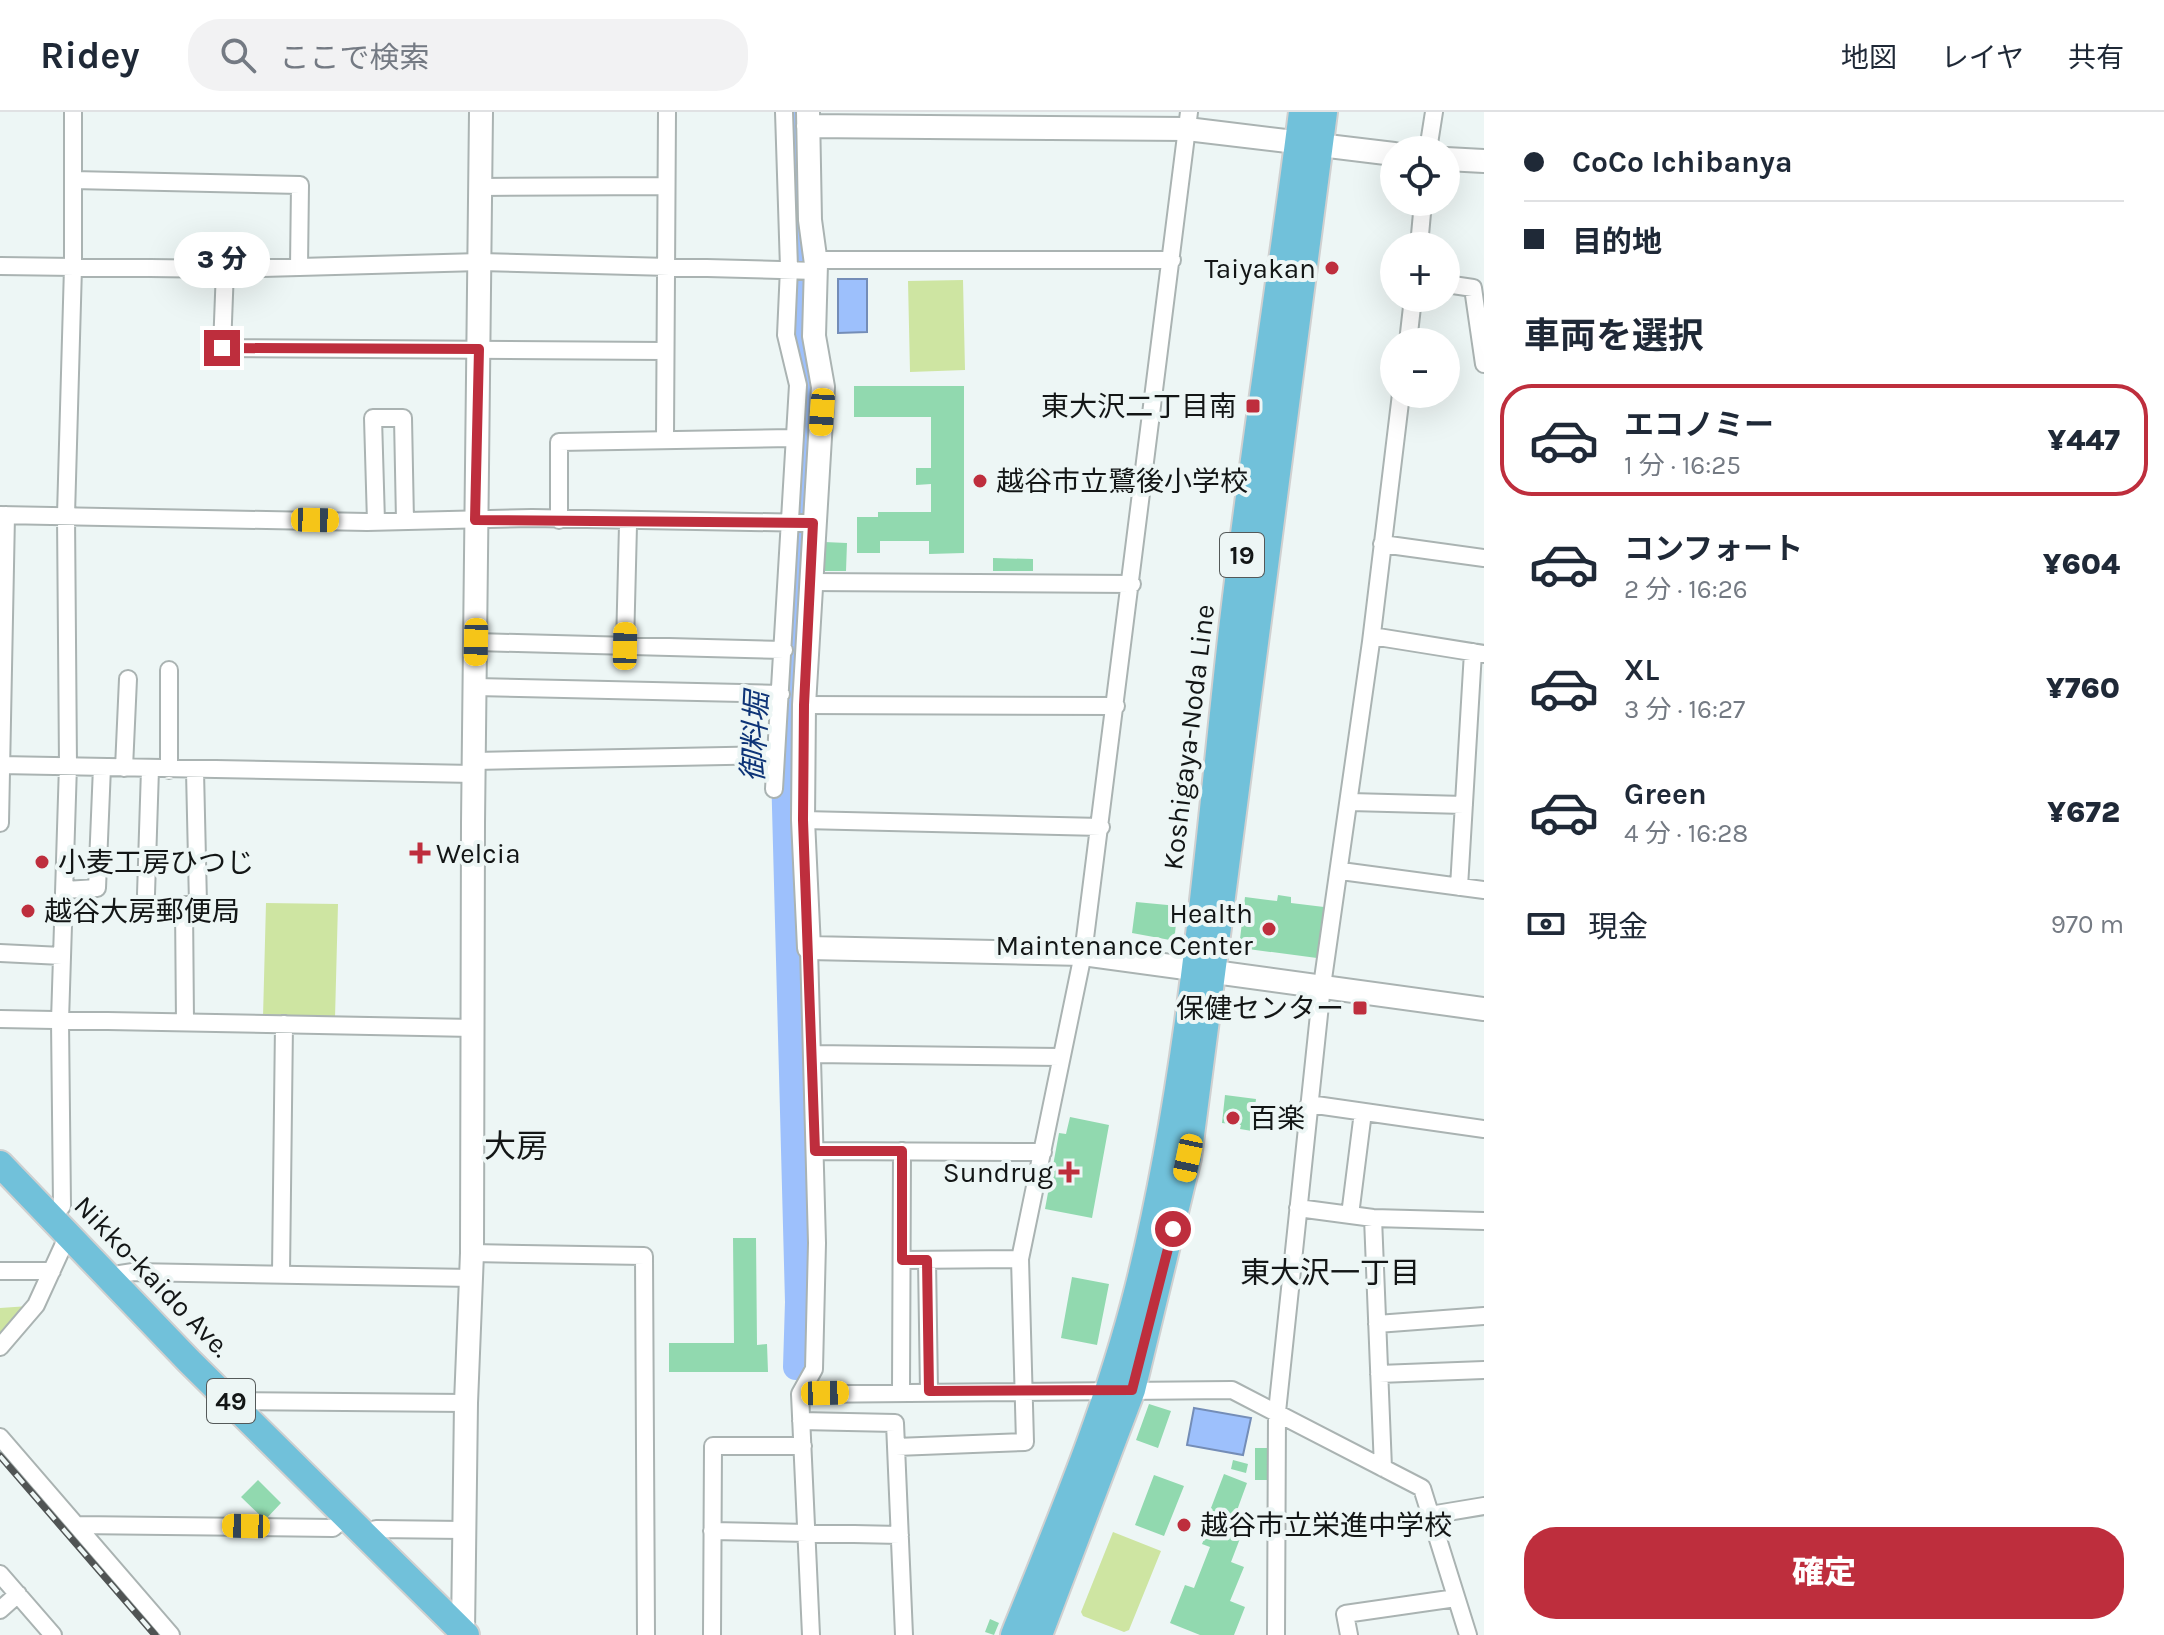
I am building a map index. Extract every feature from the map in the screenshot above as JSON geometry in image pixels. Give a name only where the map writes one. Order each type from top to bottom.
[{"type":"main road","name":"Koshigaya-Noda Line","points":[[1302,112],[1309,144]]},
{"type":"main road","name":"Koshigaya-Noda Line","points":[[1039,1635],[1121,1390],[1204,971],[1309,144],[1324,112]]},
{"type":"main road","name":"Nikko-kaido Ave.","points":[[0,1164],[231,1401],[465,1633]]},
{"type":"main road","name":"Koshigaya-Noda Line","points":[[1014,1635],[1121,1390]]},
{"type":"street","points":[[0,1347],[36,1305],[52,1271],[62,1206],[60,1021],[68,765],[66,515],[73,267],[73,112]]},
{"type":"street","points":[[465,1633],[466,1403],[472,1278],[475,520],[481,112]]},
{"type":"street","points":[[665,437],[667,112]]},
{"type":"street","points":[[774,789],[784,650],[800,522],[823,387],[784,112]]},
{"type":"street","points":[[1430,136],[1434,112]]},
{"type":"street","points":[[811,1635],[800,1394],[814,1369],[817,1243],[803,820],[809,582],[793,438],[798,385],[786,335],[804,267],[810,220],[808,119],[1188,120],[1309,144],[1380,152]]},
{"type":"street","points":[[896,1447],[1025,1442],[1021,1391],[1020,1259],[1083,954],[1188,120]]},
{"type":"street","points":[[1460,160],[1484,161]]},
{"type":"street","points":[[73,180],[300,185],[299,267]]},
{"type":"street","points":[[480,187],[666,186]]},
{"type":"street","points":[[0,266],[225,269],[480,262],[804,267],[1172,260]]},
{"type":"street","points":[[225,269],[222,348],[664,351]]},
{"type":"street","points":[[1460,286],[1473,288],[1484,364]]},
{"type":"street","points":[[1276,1635],[1277,1412],[1322,986],[1341,871],[1399,408]]},
{"type":"street","points":[[376,522],[373,418],[403,418],[405,521]]},
{"type":"street","points":[[559,520],[559,442],[665,437],[793,438]]},
{"type":"street","points":[[0,823],[3,515],[376,522],[800,522]]},
{"type":"street","points":[[625,646],[628,525]]},
{"type":"street","points":[[1382,544],[1484,558]]},
{"type":"street","points":[[809,582],[1132,584]]},
{"type":"street","points":[[1372,636],[1478,653],[1466,769],[1459,887]]},
{"type":"street","points":[[476,642],[784,650]]},
{"type":"street","points":[[169,670],[169,770]]},
{"type":"street","points":[[124,768],[128,679]]},
{"type":"street","points":[[475,687],[781,694]]},
{"type":"street","points":[[804,705],[1116,706]]},
{"type":"street","points":[[0,765],[195,771],[474,768],[776,755]]},
{"type":"street","points":[[65,890],[97,888],[102,767]]},
{"type":"street","points":[[1466,769],[1484,767]]},
{"type":"street","points":[[146,894],[150,769]]},
{"type":"street","points":[[185,1022],[184,905],[198,904],[195,771]]},
{"type":"street","points":[[1350,802],[1464,805]]},
{"type":"street","points":[[803,820],[1101,827]]},
{"type":"street","points":[[1341,871],[1484,890]]},
{"type":"street","points":[[809,948],[1083,954],[1484,1009]]},
{"type":"street","points":[[0,953],[62,956]]},
{"type":"street","points":[[0,1019],[473,1028]]},
{"type":"street","points":[[281,1273],[284,1024]]},
{"type":"street","points":[[812,1054],[1060,1057]]},
{"type":"street","points":[[1309,1104],[1484,1129]]},
{"type":"street","points":[[1350,1215],[1363,1112]]},
{"type":"street","points":[[815,1151],[1043,1152]]},
{"type":"street","points":[[901,1392],[902,1151]]},
{"type":"street","points":[[1298,1208],[1373,1218],[1484,1221]]},
{"type":"street","points":[[1373,1218],[1383,1468]]},
{"type":"street","points":[[472,1253],[644,1256],[646,1635]]},
{"type":"street","points":[[902,1260],[1020,1259]]},
{"type":"street","points":[[927,1260],[929,1391]]},
{"type":"street","points":[[0,1271],[52,1271]]},
{"type":"street","points":[[113,1281],[120,1274],[133,1272],[472,1278]]},
{"type":"street","points":[[1377,1324],[1484,1316]]},
{"type":"street","points":[[1379,1374],[1484,1370]]},
{"type":"street","points":[[800,1394],[1232,1390],[1422,1488],[1468,1635]]},
{"type":"street","points":[[231,1401],[466,1403]]},
{"type":"street","points":[[801,1421],[895,1423],[904,1635]]},
{"type":"street","points":[[0,1437],[171,1635]]},
{"type":"street","points":[[712,1635],[713,1446],[803,1446]]},
{"type":"street","points":[[1430,1515],[1484,1506]]},
{"type":"street","points":[[76,1525],[333,1528],[347,1516]]},
{"type":"street","points":[[368,1537],[376,1529],[464,1530]]},
{"type":"street","points":[[712,1531],[900,1535]]},
{"type":"street","points":[[0,1574],[53,1635]]},
{"type":"street","points":[[0,1610],[18,1594]]},
{"type":"street","points":[[1349,1635],[1345,1614],[1456,1598]]},
{"type":"green space","points":[[963,280],[965,370],[910,372],[908,281]]},
{"type":"green space","points":[[266,903],[338,904],[335,1018],[263,1017]]},
{"type":"green space","points":[[29,1306],[0,1339],[0,1308]]},
{"type":"green space","points":[[1113,1532],[1161,1551],[1129,1630],[1124,1632],[1083,1616],[1081,1612]]},
{"type":"water","points":[[838,279],[867,279],[867,332],[838,333]]},
{"type":"water","points":[[1194,1408],[1251,1418],[1243,1455],[1187,1445]]},
{"type":"building","points":[[854,386],[964,386],[964,553],[929,554],[929,541],[880,541],[880,553],[857,553],[857,517],[878,517],[878,512],[931,512],[931,484],[916,485],[916,468],[931,468],[931,417],[854,417]]},
{"type":"building","points":[[824,542],[847,543],[846,571],[824,571]]},
{"type":"building","points":[[993,558],[1033,559],[1033,571],[993,571]]},
{"type":"building","points":[[1278,895],[1291,897],[1291,903],[1324,907],[1317,958],[1248,949],[1240,939],[1245,897],[1277,901]]},
{"type":"building","points":[[1136,902],[1178,906],[1175,933],[1170,940],[1132,933]]},
{"type":"building","points":[[1225,1095],[1256,1099],[1252,1131],[1240,1129],[1241,1125],[1222,1123]]},
{"type":"building","points":[[1070,1117],[1109,1125],[1092,1218],[1045,1209],[1059,1133],[1066,1134]]},
{"type":"building","points":[[733,1238],[756,1238],[757,1345],[767,1344],[768,1372],[669,1372],[669,1343],[734,1343]]},
{"type":"building","points":[[1072,1277],[1109,1284],[1097,1345],[1061,1338]]},
{"type":"building","points":[[1149,1404],[1171,1411],[1158,1448],[1136,1440]]},
{"type":"building","points":[[1255,1448],[1267,1448],[1267,1480],[1255,1480]]},
{"type":"building","points":[[1233,1460],[1248,1464],[1246,1473],[1231,1469]]},
{"type":"building","points":[[1224,1474],[1247,1483],[1232,1524],[1244,1528],[1231,1562],[1244,1567],[1230,1601],[1245,1607],[1234,1635],[1200,1635],[1170,1623],[1185,1585],[1194,1588],[1210,1547],[1202,1544],[1211,1523],[1206,1521]]},
{"type":"building","points":[[1154,1475],[1184,1486],[1164,1536],[1135,1525]]},
{"type":"building","points":[[258,1480],[281,1503],[265,1520],[241,1497]]},
{"type":"building","points":[[990,1619],[999,1623],[994,1635],[985,1632]]},
{"type":"waterway","name":"御料堀","points":[[796,112],[798,345],[810,389],[784,770],[798,1302],[796,1367]]},
{"type":"railway","points":[[0,1456],[155,1635]]},
{"type":"place","name":"Taiyakan","points":[[1332,268]]},
{"type":"place","name":"東大沢二丁目南","points":[[1253,406]]},
{"type":"place","name":"越谷市立鷺後小学校","points":[[980,481]]},
{"type":"place","name":"Welcia","points":[[420,853]]},
{"type":"place","name":"小麦工房ひつじ","points":[[42,862]]},
{"type":"place","name":"越谷大房郵便局","points":[[28,911]]},
{"type":"place","name":"Health Maintenance Center","points":[[1269,929]]},
{"type":"place","name":"保健センター","points":[[1360,1008]]},
{"type":"place","name":"百楽","points":[[1233,1118]]},
{"type":"place","name":"Sundrug","points":[[1069,1172]]},
{"type":"place","name":"越谷市立栄進中学校","points":[[1184,1525]]},
{"type":"district","name":"大房","points":[[516,1146]]},
{"type":"district","name":"東大沢一丁目","points":[[1330,1273]]},
{"type":"route","points":[[222,348],[479,349],[475,520],[532,518],[813,523],[804,705],[803,820],[815,1151],[902,1151],[902,1260],[927,1260],[929,1391],[1132,1390],[1173,1229]]}]
